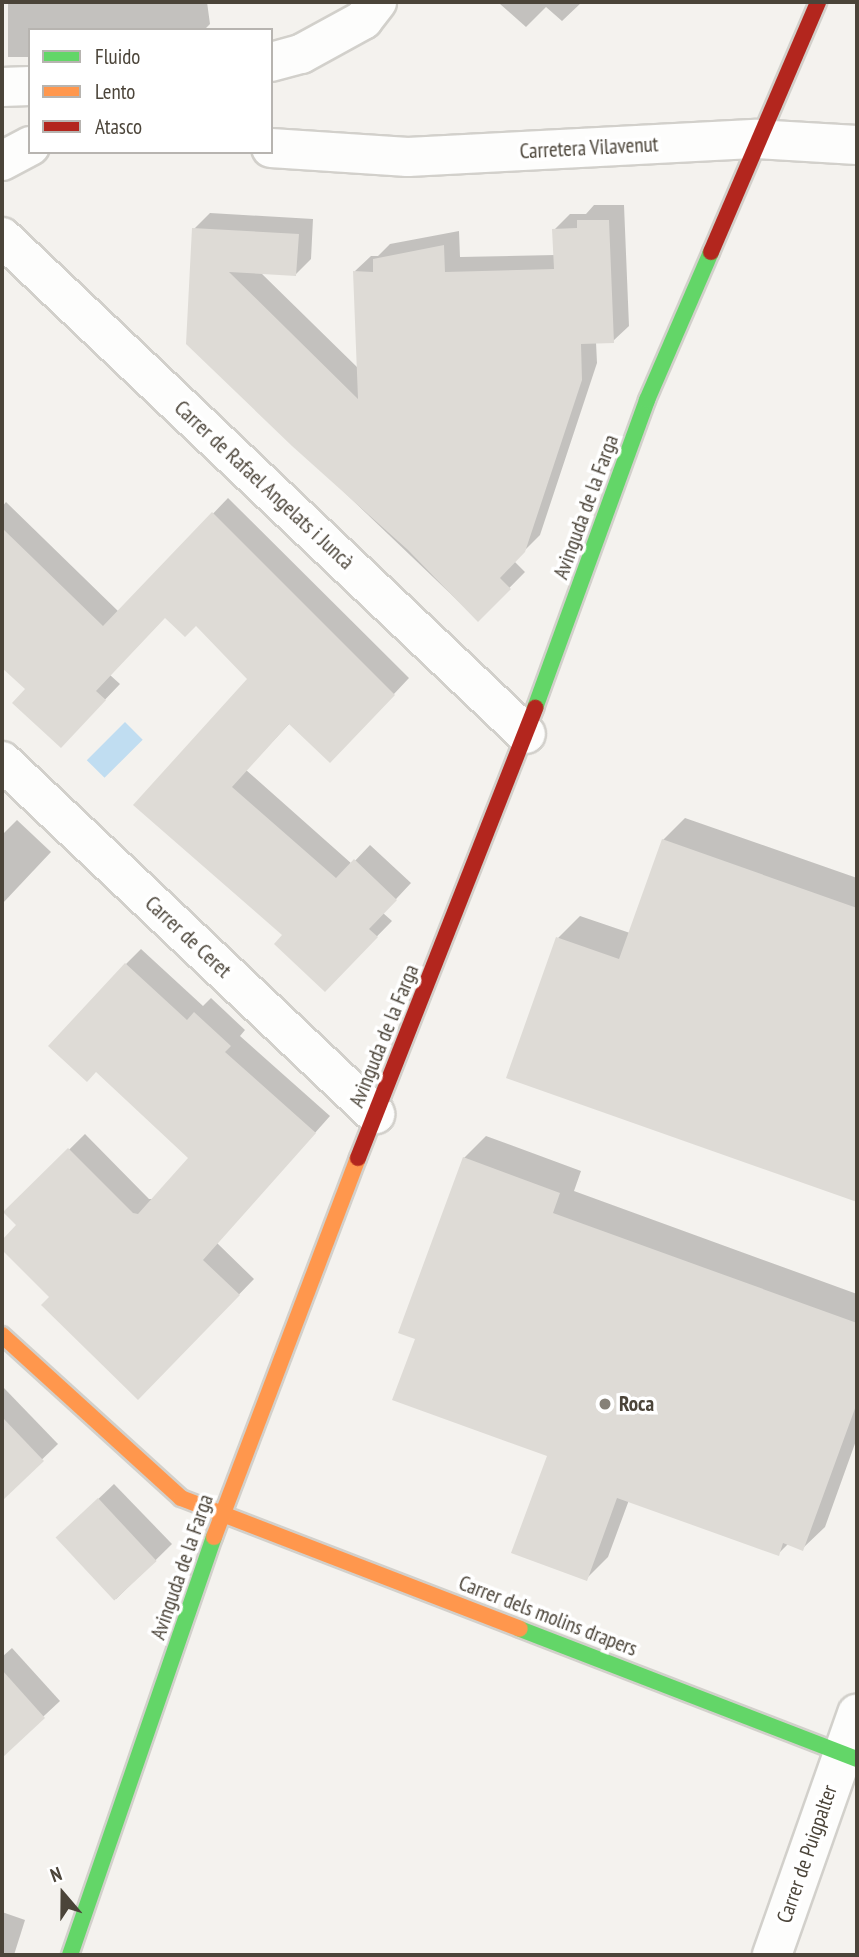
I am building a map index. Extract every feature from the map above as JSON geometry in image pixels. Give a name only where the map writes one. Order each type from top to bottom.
[{"type":"street","points":[[273,61],[301,54],[363,20],[377,2]]},
{"type":"street","points":[[757,139],[818,2]]},
{"type":"street","points":[[2,88],[28,86]]},
{"type":"street","name":"Carretera Vilavenut","points":[[273,148],[408,157],[757,139],[857,145]]},
{"type":"street","name":"Avinguda de la Farga","points":[[70,1955],[223,1511],[375,1114],[526,734],[647,400],[757,139]]},
{"type":"street","points":[[2,141],[28,144]]},
{"type":"street","points":[[2,161],[28,145]]},
{"type":"street","name":"Carrer de Rafael Angelats i Juncà","points":[[2,237],[526,734]]},
{"type":"street","name":"Carrer de Ceret","points":[[2,761],[375,1114]]},
{"type":"street","name":"Carrer dels molins drapers","points":[[2,1335],[181,1498],[223,1511],[850,1756]]},
{"type":"street","name":"Carrer de Puigpalter","points":[[772,1955],[850,1756],[857,1713]]},
{"type":"water","points":[[125,722],[143,740],[104,778],[87,760]]},
{"type":"building","points":[[577,220],[609,220],[614,343],[581,344],[582,380],[525,552],[500,578],[511,589],[478,622],[408,550],[292,446],[186,344],[192,228],[299,234],[296,276],[229,272],[358,399],[353,271],[373,272],[373,259],[444,245],[445,272],[554,269],[552,229],[577,228]]},
{"type":"building","points":[[212,512],[395,695],[330,763],[289,724],[232,787],[336,878],[354,859],[397,900],[369,929],[378,937],[325,992],[274,944],[282,935],[133,805],[247,679],[196,626],[185,637],[165,618],[96,691],[106,700],[61,748],[12,703],[25,689],[2,668],[2,528],[103,626]]},
{"type":"building","points":[[662,839],[857,908],[857,1202],[506,1078],[556,937],[619,959]]},
{"type":"building","points":[[125,963],[187,1020],[194,1012],[231,1046],[225,1052],[316,1133],[203,1260],[240,1295],[138,1400],[41,1305],[49,1297],[2,1250],[2,1240],[16,1225],[3,1212],[68,1148],[133,1213],[138,1214],[188,1158],[96,1072],[87,1082],[48,1046]]},
{"type":"building","points":[[463,1157],[560,1193],[553,1213],[857,1323],[857,1403],[803,1551],[783,1543],[779,1556],[617,1498],[587,1581],[511,1553],[547,1456],[392,1400],[415,1339],[398,1333]]},
{"type":"building","points":[[2,1417],[44,1461],[2,1501]]},
{"type":"building","points":[[98,1498],[157,1561],[114,1600],[56,1538]]},
{"type":"building","points":[[2,1670],[45,1718],[2,1758]]},
{"type":"traffic: fast","points":[[535,708],[647,400],[711,252]]},
{"type":"traffic: fast","points":[[70,1955],[214,1537]]},
{"type":"traffic: fast","points":[[520,1629],[857,1759]]},
{"type":"traffic: slow","points":[[214,1537],[358,1158]]},
{"type":"traffic: slow","points":[[2,1335],[181,1498],[520,1629]]},
{"type":"traffic: jam","points":[[711,252],[818,2]]},
{"type":"traffic: jam","points":[[358,1158],[535,708]]},
{"type":"place","name":"Roca","points":[[605,1404]]}]
